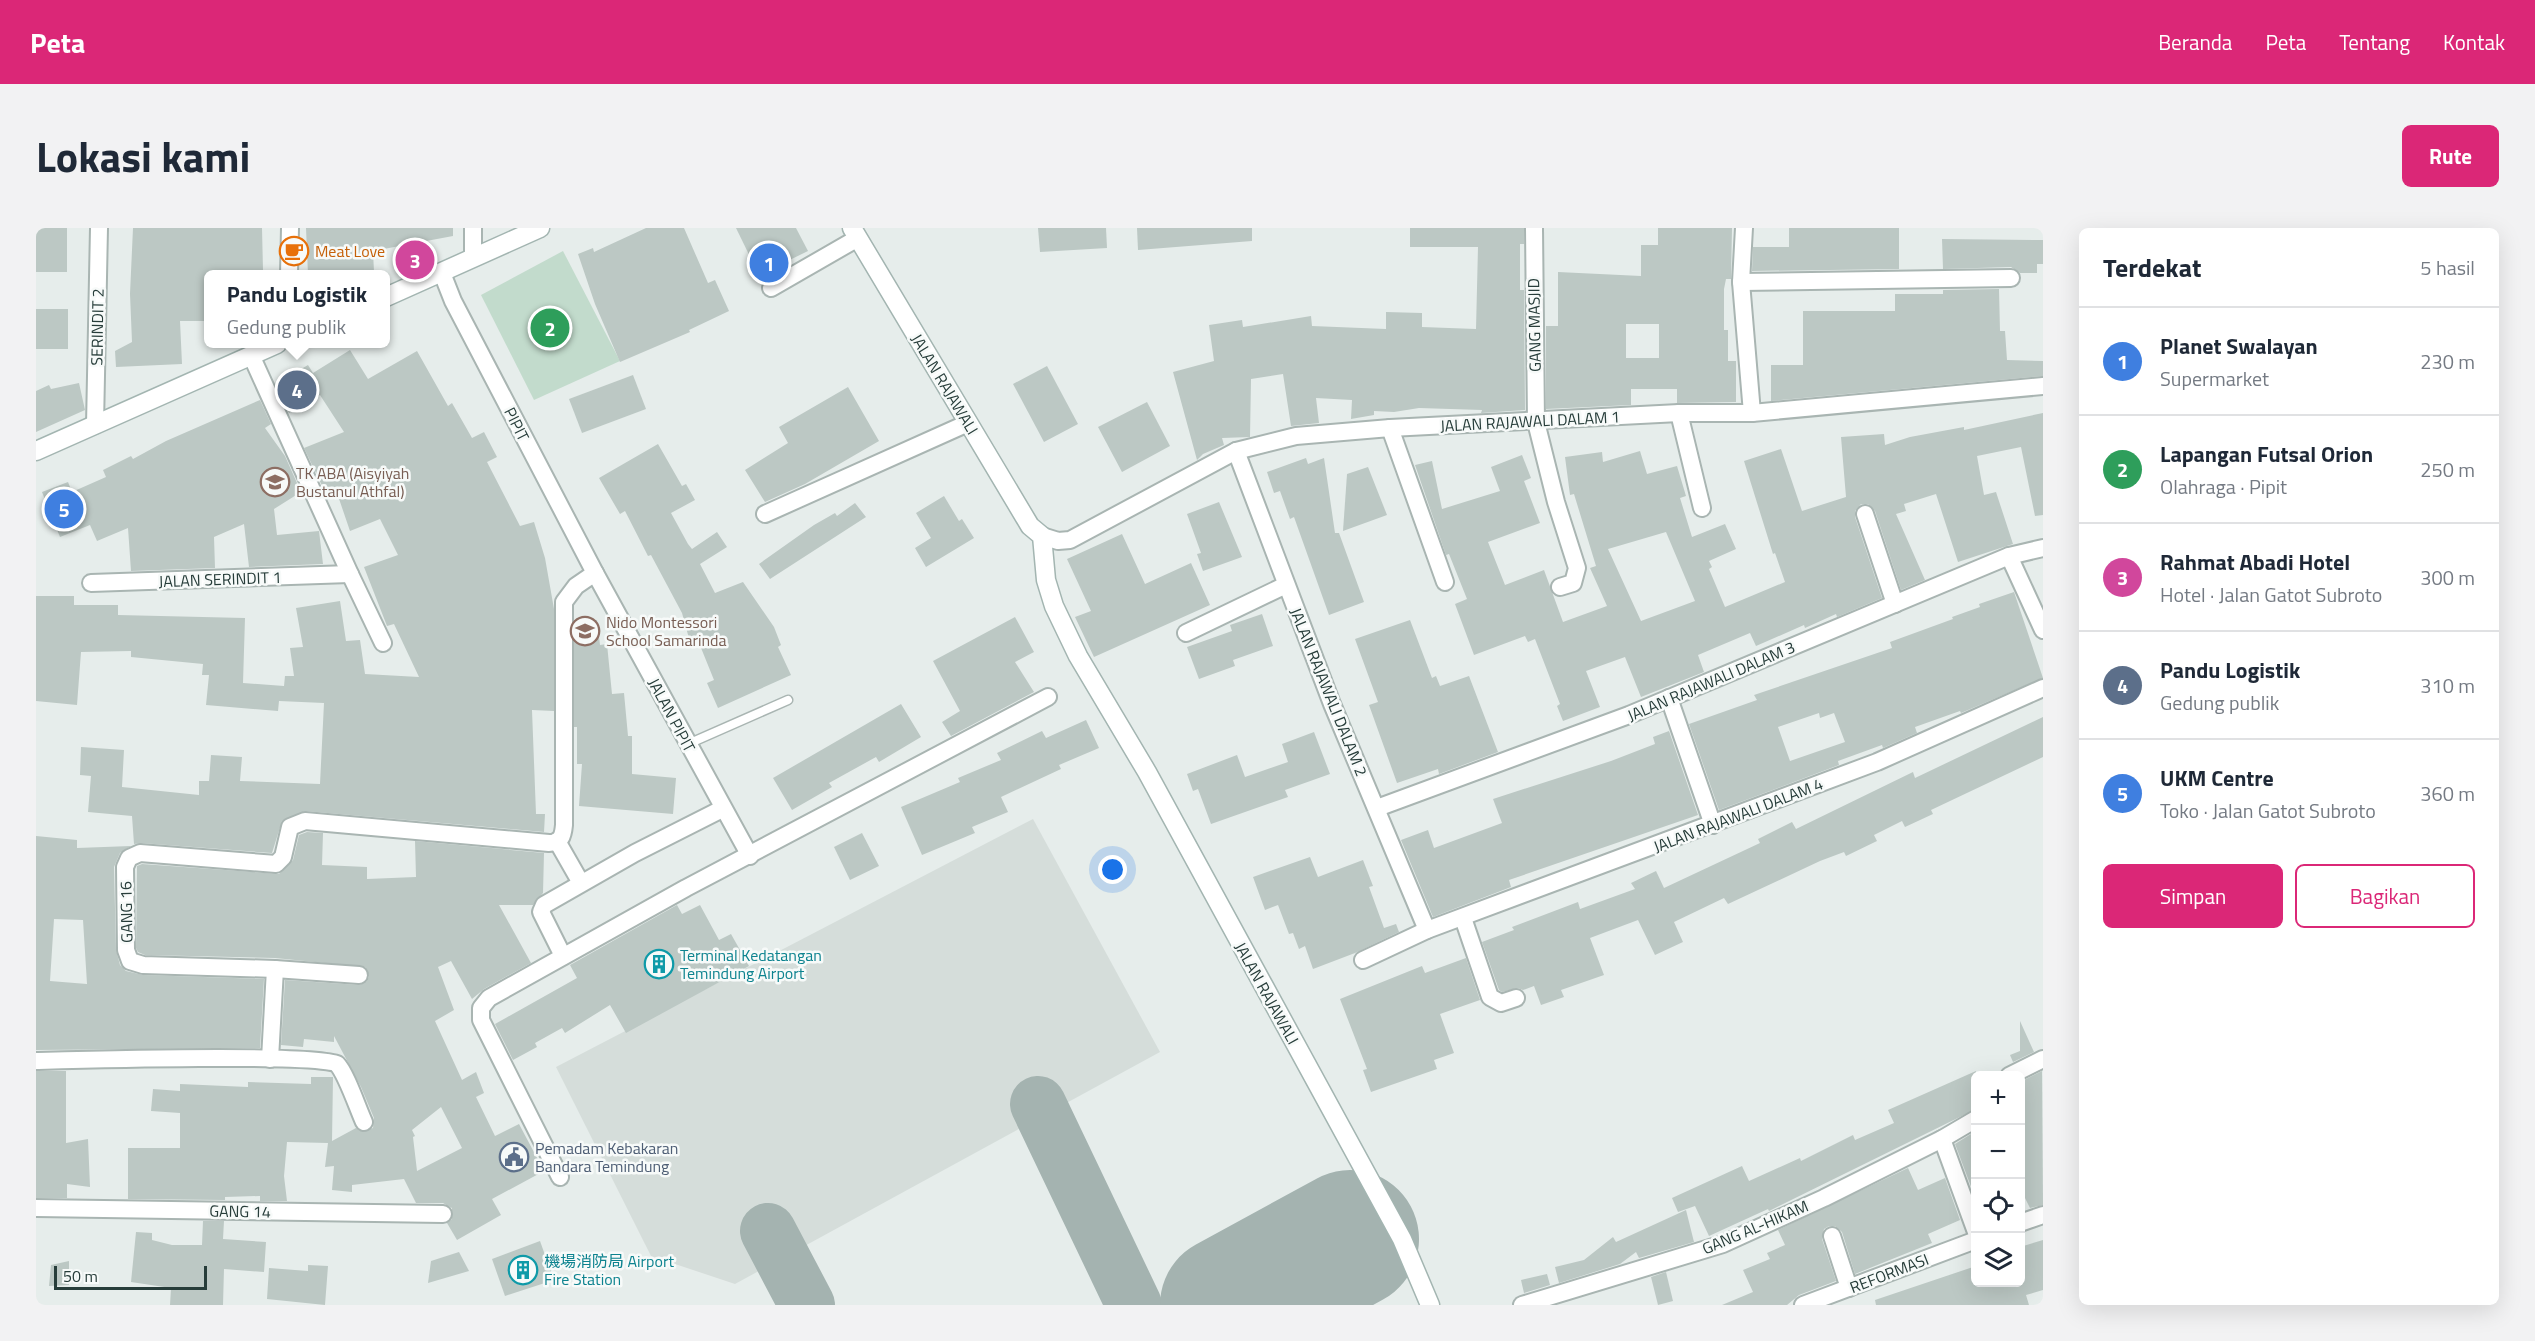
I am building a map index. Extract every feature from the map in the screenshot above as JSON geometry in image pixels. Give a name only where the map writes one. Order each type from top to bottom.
[{"type":"street","name":"SERINDIT 2","points":[[95,425],[99,228]]},
{"type":"street","points":[[289,270],[290,228]]},
{"type":"street","points":[[473,228],[473,257]]},
{"type":"street","points":[[390,295],[540,228]]},
{"type":"street","name":"GANG MASJID","points":[[1534,228],[1536,422],[1556,502],[1577,568],[1573,583],[1560,587]]},
{"type":"street","points":[[1744,228],[1742,282],[1752,413]]},
{"type":"street","points":[[771,288],[855,233]]},
{"type":"street","name":"JALAN RAJAWALI","points":[[855,233],[1030,526],[1042,536],[1046,580],[1054,606],[1095,685],[1147,772],[1402,1239],[1430,1305]]},
{"type":"street","name":"PIPIT","points":[[442,273],[453,301],[595,573]]},
{"type":"street","points":[[1742,282],[2011,278]]},
{"type":"street","points":[[36,451],[268,348]]},
{"type":"street","points":[[251,355],[350,574],[384,643]]},
{"type":"street","name":"JALAN RAJAWALI DALAM 1","points":[[1042,536],[1058,541],[1070,540],[1236,451],[1296,436],[1390,428],[1679,413],[1752,413],[2043,386]]},
{"type":"street","points":[[1679,413],[1702,508]]},
{"type":"street","points":[[765,514],[968,423]]},
{"type":"street","points":[[1390,428],[1445,582]]},
{"type":"street","name":"JALAN RAJAWALI DALAM 2","points":[[1236,451],[1332,704],[1427,930]]},
{"type":"street","points":[[1865,514],[1895,604]]},
{"type":"street","name":"JALAN RAJAWALI DALAM 3","points":[[1377,808],[1670,698],[2009,556],[2043,548]]},
{"type":"street","points":[[2009,556],[2043,630]]},
{"type":"street","points":[[581,883],[557,842],[563,836],[564,825],[564,602],[576,586],[595,573]]},
{"type":"street","name":"JALAN PIPIT","points":[[595,573],[722,809],[750,856]]},
{"type":"street","name":"JALAN SERINDIT 1","points":[[91,583],[350,574]]},
{"type":"street","points":[[1186,633],[1286,585]]},
{"type":"street","name":"JALAN RAJAWALI DALAM 4","points":[[1363,960],[1427,930],[1877,762],[2043,688]]},
{"type":"street","points":[[560,1177],[481,1020],[481,1008],[489,998],[563,956],[1048,697]]},
{"type":"street","points":[[1670,698],[1713,825]]},
{"type":"street","points":[[563,956],[541,912],[544,905],[722,809]]},
{"type":"street","name":"GANG 16","points":[[275,969],[143,964],[130,961],[126,950],[125,867],[131,855],[140,853],[271,865],[280,862],[283,856],[290,827],[304,821],[557,842]]},
{"type":"street","points":[[1463,918],[1490,997],[1501,1003],[1516,998]]},
{"type":"street","points":[[270,1059],[275,969],[359,975]]},
{"type":"street","points":[[36,1060],[270,1059],[334,1063],[340,1069],[364,1122]]},
{"type":"street","points":[[2019,1071],[2043,1059]]},
{"type":"street","name":"GANG AL-HIKAM","points":[[1522,1305],[1724,1244],[1942,1139],[1971,1122]]},
{"type":"street","points":[[1942,1139],[1971,1218]]},
{"type":"street","name":"GANG 14","points":[[36,1208],[443,1214]]},
{"type":"street","points":[[2025,1222],[2043,1215]]},
{"type":"street","points":[[1832,1236],[1849,1288]]},
{"type":"street","name":"REFORMASI","points":[[1803,1305],[1971,1242]]},
{"type":"lane","points":[[688,744],[788,700]]},
{"type":"shaded area","points":[[1033,819],[1160,1052],[735,1284],[651,1256],[556,1067]]},
{"type":"green space","points":[[563,251],[620,361],[534,400],[481,295]]},
{"type":"building","points":[[36,228],[67,228],[67,272],[36,272]]},
{"type":"building","points":[[133,228],[262,228],[263,270],[204,270],[204,321],[180,321],[182,364],[116,367],[115,351],[132,342],[130,294]]},
{"type":"building","points":[[306,228],[453,228],[453,236],[373,251],[374,270],[308,270]]},
{"type":"building","points":[[646,228],[684,228],[708,283],[715,280],[729,311],[689,330],[690,332],[620,362],[595,304],[578,254],[593,248],[594,252]]},
{"type":"building","points":[[736,228],[796,228],[808,251],[759,275]]},
{"type":"building","points":[[1038,228],[1106,228],[1107,248],[1040,252]]},
{"type":"building","points":[[1137,228],[1252,228],[1252,241],[1138,250]]},
{"type":"building","points":[[1410,228],[1524,228],[1524,244],[1520,244],[1520,290],[1524,290],[1525,410],[1481,413],[1482,410],[1419,408],[1394,412],[1374,411],[1374,415],[1351,419],[1352,400],[1316,398],[1319,423],[1291,426],[1283,374],[1251,379],[1250,437],[1222,438],[1224,445],[1203,454],[1197,460],[1173,372],[1214,361],[1209,325],[1242,320],[1243,327],[1311,316],[1312,326],[1386,329],[1386,312],[1422,313],[1422,327],[1476,329],[1478,247],[1410,247]]},
{"type":"building","points":[[1658,228],[1732,228],[1731,279],[1726,279],[1724,289],[1724,330],[1728,330],[1728,361],[1736,361],[1736,402],[1677,403],[1677,389],[1631,389],[1631,405],[1546,409],[1546,326],[1558,326],[1558,272],[1641,276],[1641,245],[1658,245]],"holes":[[[1626,324],[1659,324],[1659,358],[1626,358]]]},
{"type":"building","points":[[1789,228],[1899,228],[1899,269],[1752,271],[1753,247],[1789,247]]},
{"type":"building","points":[[1942,239],[2043,240],[2043,264],[2037,264],[2037,273],[2020,273],[2011,267],[1943,269]]},
{"type":"building","points":[[1999,289],[2000,331],[2005,331],[2007,360],[2043,361],[2043,376],[1771,401],[1771,365],[1803,365],[1803,311],[1895,311],[1895,294],[1943,294],[1943,290]]},
{"type":"building","points":[[36,309],[68,309],[68,349],[36,349]]},
{"type":"building","points":[[350,350],[368,379],[417,351],[448,406],[452,403],[472,438],[484,432],[497,457],[487,462],[520,526],[534,522],[545,558],[554,609],[554,711],[532,710],[536,814],[545,814],[544,832],[305,811],[282,821],[272,853],[134,844],[132,816],[88,812],[91,776],[80,775],[81,747],[124,750],[122,787],[199,795],[199,781],[209,781],[211,755],[242,757],[240,781],[320,784],[324,703],[279,701],[278,711],[206,705],[209,675],[202,675],[203,664],[131,657],[131,651],[81,652],[77,705],[36,701],[36,596],[74,596],[74,605],[118,605],[118,615],[245,618],[243,683],[284,686],[285,676],[294,676],[290,648],[303,647],[296,608],[340,601],[346,641],[360,640],[365,674],[419,677],[394,624],[387,626],[364,567],[398,555],[380,519],[350,531],[336,490],[325,492],[304,448],[344,432],[320,395],[289,413],[276,384],[308,365],[313,373]]},
{"type":"building","points":[[1047,366],[1078,424],[1044,442],[1013,384]]},
{"type":"building","points":[[633,375],[646,409],[582,433],[569,399]]},
{"type":"building","points":[[79,383],[85,410],[36,432],[36,391],[49,385],[51,389]]},
{"type":"building","points":[[848,387],[879,441],[805,484],[765,502],[745,470],[788,443],[779,427]]},
{"type":"building","points":[[260,400],[271,424],[265,428],[285,456],[301,492],[274,509],[277,535],[319,531],[323,564],[249,567],[244,524],[214,537],[215,568],[131,571],[128,528],[97,541],[90,525],[60,537],[42,492],[68,482],[72,492],[106,477],[103,470],[131,456],[133,459],[166,441]]},
{"type":"building","points":[[1147,402],[1170,446],[1122,472],[1098,427]]},
{"type":"building","points":[[2043,413],[2043,515],[2035,516],[2021,447],[1977,456],[1984,495],[1996,492],[2013,544],[1958,562],[1936,494],[1904,504],[1906,511],[1896,514],[1925,580],[1901,590],[1875,511],[1868,504],[1861,504],[1855,511],[1855,517],[1882,598],[1837,617],[1836,614],[1805,628],[1804,625],[1756,646],[1750,633],[1698,655],[1704,672],[1641,697],[1625,657],[1586,671],[1600,707],[1563,721],[1557,706],[1560,704],[1535,639],[1528,642],[1525,636],[1474,655],[1455,604],[1467,599],[1449,554],[1446,555],[1415,465],[1432,461],[1442,509],[1500,491],[1491,467],[1522,455],[1531,478],[1524,481],[1540,523],[1488,542],[1505,585],[1544,570],[1563,622],[1607,606],[1590,568],[1596,566],[1574,494],[1570,495],[1565,457],[1602,452],[1603,462],[1640,451],[1647,474],[1677,466],[1686,496],[1680,498],[1692,537],[1725,524],[1736,549],[1709,561],[1712,567],[1709,569],[1725,607],[1785,582],[1775,553],[1773,554],[1744,461],[1781,449],[1802,511],[1846,497],[1841,437],[1884,434],[1885,445],[1910,437],[1964,427],[1964,430]],"holes":[[[1666,532],[1695,601],[1641,621],[1608,549]]]},
{"type":"building","points":[[658,444],[682,486],[686,484],[695,500],[671,513],[688,544],[692,549],[717,532],[727,547],[700,564],[715,593],[743,582],[774,627],[781,645],[778,647],[791,675],[718,708],[707,683],[714,680],[697,638],[690,642],[682,613],[651,555],[648,556],[625,511],[620,514],[599,478]]},
{"type":"building","points":[[1306,458],[1308,464],[1324,458],[1335,533],[1339,533],[1364,602],[1329,615],[1294,517],[1290,519],[1280,491],[1274,493],[1267,472]]},
{"type":"building","points":[[1368,467],[1387,515],[1343,531],[1347,474]]},
{"type":"building","points":[[944,496],[959,521],[962,519],[974,538],[926,567],[915,548],[931,538],[916,513]]},
{"type":"building","points":[[1219,502],[1242,557],[1203,571],[1197,554],[1201,553],[1187,514]]},
{"type":"building","points":[[855,503],[866,517],[770,579],[759,564],[814,525],[835,513],[837,516]]},
{"type":"building","points":[[1122,534],[1145,584],[1191,563],[1210,605],[1094,657],[1075,617],[1091,611],[1067,559]]},
{"type":"building","points":[[2014,592],[2043,678],[1961,713],[1960,711],[1915,727],[1917,733],[1883,748],[1882,745],[1838,761],[1839,765],[1719,810],[1689,724],[1757,700],[1754,695],[1892,648],[1890,642],[1953,619],[1952,617],[1980,607],[1979,604]],"holes":[[[1819,713],[1820,718],[1834,713],[1845,742],[1790,761],[1778,727]]]},
{"type":"building","points":[[1262,614],[1273,646],[1233,660],[1235,666],[1199,679],[1187,647],[1232,631],[1230,625]]},
{"type":"building","points":[[1015,617],[1034,652],[1015,662],[1034,692],[951,736],[942,722],[960,711],[933,661]]},
{"type":"building","points":[[597,620],[600,645],[607,644],[612,694],[624,693],[628,736],[632,736],[632,774],[676,778],[673,814],[579,806],[582,764],[577,764],[577,727],[574,727],[574,622]]},
{"type":"building","points":[[1410,620],[1432,678],[1436,676],[1440,686],[1469,676],[1498,752],[1439,774],[1438,769],[1397,783],[1369,705],[1378,702],[1355,639]]},
{"type":"building","points":[[901,704],[921,737],[879,762],[876,757],[829,783],[832,787],[792,810],[773,778]]},
{"type":"building","points":[[2043,717],[2043,757],[1931,810],[1933,814],[1905,827],[1902,821],[1874,835],[1877,841],[1846,856],[1844,852],[1820,861],[1728,904],[1724,898],[1674,922],[1683,942],[1655,955],[1638,920],[1590,938],[1604,975],[1561,990],[1564,997],[1541,1005],[1534,986],[1523,990],[1518,988],[1502,992],[1499,990],[1482,942],[1514,930],[1512,927],[1578,902],[1580,909],[1635,889],[1631,883],[1656,871],[1664,888],[1760,843],[1758,839],[1792,822],[1796,829],[1913,772],[1915,778]]},
{"type":"building","points":[[1086,720],[1099,748],[1059,765],[1061,769],[1001,797],[1008,812],[972,827],[975,833],[922,855],[901,807],[960,782],[958,778],[1001,760],[997,753],[1042,731],[1046,738]]},
{"type":"building","points":[[1669,731],[1698,815],[1509,880],[1511,887],[1433,917],[1401,840],[1428,830],[1434,848],[1502,823],[1493,799],[1611,761],[1655,744],[1653,737]]},
{"type":"building","points":[[1314,732],[1330,774],[1285,790],[1288,797],[1211,824],[1198,789],[1193,791],[1187,774],[1237,755],[1245,777],[1288,762],[1282,744]]},
{"type":"building","points":[[307,832],[323,833],[322,865],[367,867],[367,879],[416,877],[415,841],[544,853],[543,893],[533,905],[499,905],[531,963],[484,989],[472,999],[451,961],[438,967],[454,1010],[435,1021],[462,1080],[476,1072],[484,1093],[476,1097],[495,1136],[519,1124],[544,1171],[492,1199],[501,1215],[457,1240],[447,1223],[452,1219],[452,1208],[443,1203],[416,1203],[404,1179],[352,1185],[352,1192],[332,1190],[334,1166],[325,1167],[328,1143],[287,1142],[284,1176],[287,1201],[260,1201],[260,1196],[225,1197],[225,1200],[128,1199],[128,1148],[180,1148],[180,1113],[151,1111],[153,1089],[180,1091],[180,1084],[248,1087],[248,1082],[311,1084],[311,1077],[333,1077],[332,1141],[356,1128],[363,1132],[373,1128],[374,1118],[361,1087],[334,1036],[334,1042],[304,1039],[303,1047],[281,1045],[285,980],[359,985],[367,981],[369,976],[365,967],[275,958],[145,955],[138,952],[136,948],[137,866],[142,864],[279,874],[293,860],[299,835]],"holes":[[[441,1107],[462,1148],[417,1171],[413,1137],[415,1136],[412,1130]]]},
{"type":"building","points":[[862,833],[879,866],[850,880],[834,847]]},
{"type":"building","points":[[36,836],[77,840],[77,848],[131,846],[120,853],[114,867],[116,950],[120,965],[126,971],[143,975],[264,979],[260,1048],[36,1050]],"holes":[[[54,919],[83,920],[87,984],[50,981]]]},
{"type":"building","points":[[1310,857],[1318,877],[1363,860],[1373,886],[1369,887],[1384,928],[1396,924],[1399,932],[1355,953],[1313,969],[1305,946],[1299,949],[1293,933],[1289,934],[1278,905],[1265,910],[1253,877]]},
{"type":"building","name":"Terminal Kedatangan Temindung Airport","points":[[677,905],[682,914],[700,905],[719,940],[731,934],[749,966],[626,1033],[610,1005],[565,1033],[562,1028],[535,1043],[537,1047],[513,1060],[495,1024],[577,978],[570,965]]},
{"type":"building","points":[[1466,958],[1480,1000],[1440,1014],[1454,1053],[1434,1060],[1437,1069],[1371,1092],[1363,1070],[1367,1069],[1340,999],[1422,966],[1425,973]]},
{"type":"building","points":[[2020,1021],[2034,1052],[2013,1062],[2010,1055],[2020,1051]]},
{"type":"building","points":[[36,1071],[66,1071],[66,1143],[88,1139],[90,1187],[67,1184],[67,1198],[36,1198]]},
{"type":"building","points":[[2042,1071],[2043,1205],[2030,1208],[2025,1198],[2025,1080]]},
{"type":"building","points":[[1971,1073],[1971,1111],[1769,1211],[1768,1209],[1709,1236],[1695,1206],[1678,1212],[1672,1198],[1742,1166],[1749,1181],[1800,1158],[1801,1161],[1853,1135],[1855,1140],[1894,1123],[1888,1110]]},
{"type":"building","points":[[1971,1134],[1971,1187],[1955,1144]]},
{"type":"building","points":[[1908,1168],[1918,1190],[1945,1178],[1960,1220],[1928,1234],[1932,1243],[1855,1274],[1842,1232],[1835,1226],[1829,1226],[1824,1229],[1822,1239],[1836,1281],[1799,1295],[1787,1305],[1722,1305],[1753,1292],[1743,1270],[1770,1259],[1767,1253],[1785,1245],[1778,1230]]},
{"type":"building","points":[[1686,1210],[1694,1242],[1639,1258],[1636,1252],[1620,1264],[1559,1283],[1555,1267],[1584,1260],[1613,1237],[1616,1242]]},
{"type":"building","points":[[203,1221],[224,1221],[223,1239],[266,1242],[264,1272],[224,1269],[223,1305],[170,1305],[171,1288],[131,1282],[136,1232],[152,1233],[152,1240],[172,1245],[202,1245]]},
{"type":"building","points":[[2043,1240],[2043,1290],[2026,1295],[2029,1305],[1876,1305],[1875,1300],[1971,1268],[1971,1287],[2025,1287],[2025,1245]]},
{"type":"building","name":"機場消防局 Airport Fire Station","points":[[540,1241],[554,1280],[505,1296],[492,1259]]},
{"type":"building","points":[[459,1252],[469,1271],[428,1283],[431,1261]]},
{"type":"building","points":[[69,1261],[69,1285],[49,1286],[51,1265]]},
{"type":"building","points":[[308,1265],[328,1266],[325,1305],[267,1299],[269,1268],[308,1271]]},
{"type":"building","points":[[1666,1272],[1673,1301],[1658,1305],[1651,1277]]},
{"type":"building","points":[[1547,1274],[1550,1285],[1524,1293],[1521,1280]]},
{"type":"taxiway","points":[[1038,1104],[1134,1305]]},
{"type":"taxiway","points":[[768,1231],[807,1305]]},
{"type":"runway","points":[[1229,1305],[1350,1239]]},
{"type":"place","name":"Meat Love","points":[[294,251]]},
{"type":"place","name":"Rahmat Abadi Hotel","points":[[415,260]]},
{"type":"place","name":"Planet Swalayan","points":[[769,263]]},
{"type":"place","name":"Lapangan Futsal Orion","points":[[550,328]]},
{"type":"place","name":"Pandu Logistik","points":[[297,390]]},
{"type":"place","name":"TK ABA (Aisyiyah Bustanul Athfal)","points":[[275,482]]},
{"type":"place","name":"UKM Centre","points":[[64,509]]},
{"type":"place","name":"Nido Montessori School Samarinda","points":[[585,631]]},
{"type":"place","name":"Terminal Kedatangan Temindung Airport","points":[[659,964]]},
{"type":"place","name":"Pemadam Kebakaran Bandara Temindung","points":[[514,1157]]},
{"type":"place","name":"機場消防局 Airport Fire Station","points":[[523,1270]]}]
